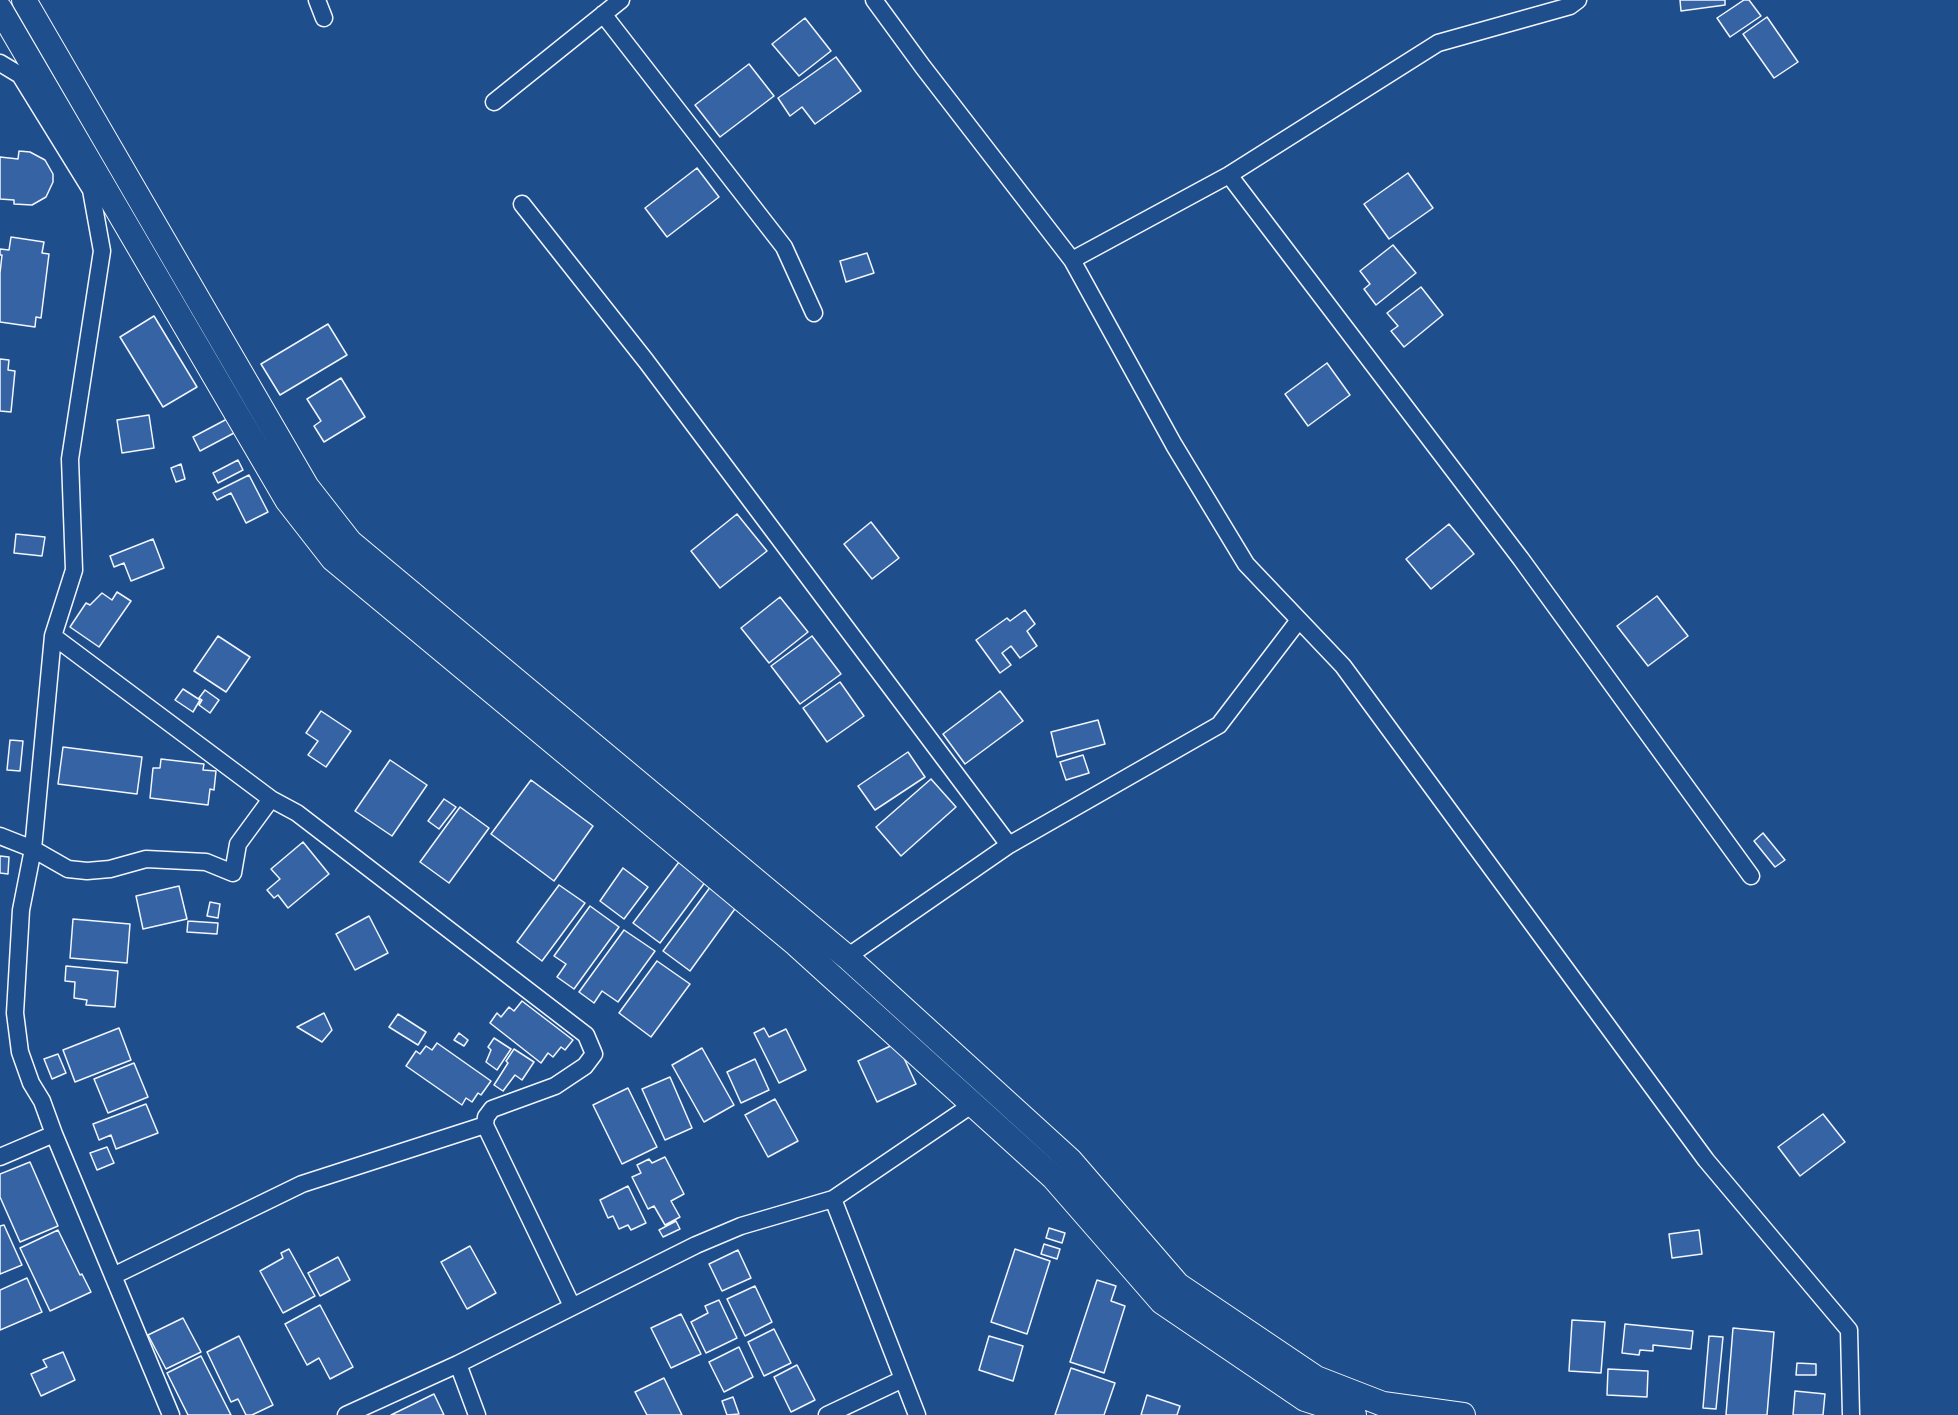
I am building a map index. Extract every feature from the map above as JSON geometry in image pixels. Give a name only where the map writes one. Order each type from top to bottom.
[{"type":"street","points":[[24,0],[307,487],[350,542],[848,957],[1070,1160],[1178,1285],[1316,1378],[1383,1404],[1463,1415]]},
{"type":"street","points":[[317,0],[324,18]]},
{"type":"street","points":[[494,102],[621,0]]},
{"type":"street","points":[[874,0],[1072,260],[1173,445],[1246,564],[1343,666],[1706,1160],[1849,1330],[1851,1415]]},
{"type":"street","points":[[1072,260],[1229,175],[1438,43],[1570,6],[1578,0]]},
{"type":"street","points":[[0,9],[287,500],[333,559],[796,944],[1053,1177],[1162,1302],[1305,1399],[1354,1415]]},
{"type":"street","points":[[603,14],[784,247],[814,313]]},
{"type":"street","points":[[0,63],[20,75],[91,190],[102,251],[70,459],[74,570],[53,636],[33,849],[21,910],[15,1013],[20,1052],[32,1083],[42,1101],[171,1415]]},
{"type":"street","points":[[1229,175],[1521,559],[1751,876]]},
{"type":"street","points":[[522,204],[646,362],[1009,845]]},
{"type":"street","points":[[848,957],[1009,845],[1219,725],[1299,620]]},
{"type":"street","points":[[53,636],[271,799],[297,813],[586,1035],[594,1054],[585,1066],[555,1086],[492,1109],[486,1117],[485,1125],[572,1306]]},
{"type":"street","points":[[0,836],[33,849],[68,869],[87,871],[110,869],[146,859],[206,862],[233,873],[238,844],[271,799]]},
{"type":"street","points":[[346,1415],[458,1364],[696,1245],[741,1226],[833,1199],[973,1104]]},
{"type":"street","points":[[113,1276],[302,1184],[485,1125]]},
{"type":"street","points":[[0,1157],[54,1134]]},
{"type":"street","points":[[833,1199],[917,1415]]},
{"type":"street","points":[[458,1364],[477,1415]]},
{"type":"street","points":[[827,1415],[903,1379]]},
{"type":"building","points":[[1680,0],[1725,0],[1725,5],[1681,11]]},
{"type":"building","points":[[1744,0],[1749,0],[1761,16],[1730,37],[1717,18]]},
{"type":"building","points":[[1767,17],[1798,62],[1774,78],[1743,34]]},
{"type":"building","points":[[805,18],[831,51],[799,76],[772,44]]},
{"type":"building","points":[[836,57],[861,91],[815,124],[802,107],[790,116],[778,98]]},
{"type":"building","points":[[749,64],[774,96],[720,137],[695,105]]},
{"type":"building","points":[[19,151],[30,152],[45,160],[53,174],[53,182],[46,197],[32,205],[14,204],[14,200],[0,199],[0,157],[18,159]]},
{"type":"building","points":[[697,168],[719,197],[667,237],[645,208]]},
{"type":"building","points":[[1408,173],[1433,208],[1389,239],[1364,204]]},
{"type":"building","points":[[11,237],[44,242],[42,253],[49,254],[41,318],[36,317],[35,327],[0,322],[2,255],[0,255],[0,249],[9,250]]},
{"type":"building","points":[[1393,245],[1416,273],[1376,305],[1364,289],[1370,284],[1360,271]]},
{"type":"building","points":[[867,253],[874,273],[846,282],[840,261]]},
{"type":"building","points":[[1421,287],[1443,315],[1404,347],[1391,331],[1398,326],[1387,313]]},
{"type":"building","points":[[154,316],[197,387],[163,407],[120,337]]},
{"type":"building","points":[[328,324],[347,355],[280,395],[261,364]]},
{"type":"building","points":[[0,359],[9,360],[8,370],[15,371],[11,412],[0,411]]},
{"type":"building","points":[[1327,363],[1350,395],[1308,426],[1285,394]]},
{"type":"building","points":[[341,378],[365,417],[324,442],[314,426],[321,421],[307,399]]},
{"type":"building","points":[[149,415],[154,448],[122,453],[117,420]]},
{"type":"building","points":[[227,419],[234,433],[200,451],[193,437]]},
{"type":"building","points":[[238,460],[243,470],[218,483],[213,473]]},
{"type":"building","points":[[181,464],[185,479],[176,482],[171,468]]},
{"type":"building","points":[[249,475],[268,512],[246,523],[231,493],[217,500],[213,493]]},
{"type":"building","points":[[737,514],[767,551],[720,588],[691,551]]},
{"type":"building","points":[[871,522],[899,558],[872,579],[844,544]]},
{"type":"building","points":[[1449,524],[1474,554],[1431,589],[1406,559]]},
{"type":"building","points":[[16,534],[45,537],[42,556],[14,553]]},
{"type":"building","points":[[153,539],[164,568],[131,581],[124,563],[114,567],[110,556]]},
{"type":"building","points":[[117,592],[131,601],[99,647],[70,627],[86,603],[90,605],[102,593],[112,600]]},
{"type":"building","points":[[1657,596],[1688,636],[1648,666],[1617,626]]},
{"type":"building","points":[[780,597],[808,632],[769,663],[741,628]]},
{"type":"building","points":[[1025,610],[1035,624],[1027,631],[1037,646],[1020,658],[1011,646],[1002,653],[1011,665],[1000,673],[976,640],[1007,618],[1010,621]]},
{"type":"building","points":[[218,636],[250,657],[226,692],[194,671]]},
{"type":"building","points":[[812,636],[841,674],[800,704],[771,666]]},
{"type":"building","points":[[840,682],[864,716],[827,742],[803,708]]},
{"type":"building","points":[[183,689],[200,700],[193,712],[175,700]]},
{"type":"building","points":[[205,690],[219,700],[210,713],[199,705],[202,700],[199,698]]},
{"type":"building","points":[[1000,691],[1023,721],[965,764],[943,734]]},
{"type":"building","points":[[321,711],[351,731],[326,767],[308,755],[318,741],[306,733]]},
{"type":"building","points":[[1098,720],[1105,744],[1057,757],[1051,732]]},
{"type":"building","points":[[10,740],[23,741],[20,771],[7,770]]},
{"type":"building","points":[[63,747],[142,757],[137,794],[58,784]]},
{"type":"building","points":[[908,752],[925,777],[875,810],[858,786]]},
{"type":"building","points":[[1083,755],[1089,773],[1066,780],[1060,762]]},
{"type":"building","points":[[161,759],[204,764],[203,770],[216,771],[214,790],[210,789],[208,805],[150,798],[153,768],[160,768]]},
{"type":"building","points":[[390,760],[427,785],[392,836],[355,811]]},
{"type":"building","points":[[931,779],[956,807],[901,856],[876,827]]},
{"type":"building","points":[[531,780],[593,826],[554,881],[491,834]]},
{"type":"building","points":[[444,799],[456,807],[439,829],[428,821]]},
{"type":"building","points":[[460,807],[489,828],[449,883],[420,862]]},
{"type":"building","points":[[1763,833],[1785,860],[1775,867],[1754,841]]},
{"type":"building","points":[[303,842],[329,874],[288,908],[278,895],[274,898],[267,890],[280,879],[271,869]]},
{"type":"building","points":[[0,856],[9,857],[8,874],[0,873]]},
{"type":"building","points":[[679,862],[706,881],[660,943],[633,923]]},
{"type":"building","points":[[623,868],[648,887],[624,919],[600,901]]},
{"type":"building","points":[[559,885],[585,903],[542,961],[517,942]]},
{"type":"building","points":[[179,886],[187,919],[143,929],[136,896]]},
{"type":"building","points":[[711,886],[737,906],[690,971],[663,951]]},
{"type":"building","points":[[210,902],[220,904],[218,918],[207,916]]},
{"type":"building","points":[[590,906],[619,927],[574,989],[557,977],[566,964],[554,956]]},
{"type":"building","points":[[369,916],[388,953],[355,970],[336,934]]},
{"type":"building","points":[[73,919],[130,924],[127,963],[70,958]]},
{"type":"building","points":[[188,921],[218,923],[217,934],[187,932]]},
{"type":"building","points":[[624,930],[655,951],[618,1002],[602,991],[594,1003],[579,992]]},
{"type":"building","points":[[657,961],[690,984],[651,1037],[619,1013]]},
{"type":"building","points":[[66,966],[118,971],[115,1007],[86,1005],[87,1000],[74,998],[75,982],[65,981]]},
{"type":"building","points":[[522,1001],[573,1040],[565,1050],[561,1047],[553,1057],[548,1053],[541,1063],[490,1023],[497,1013],[501,1017],[509,1007],[514,1011]]},
{"type":"building","points":[[324,1013],[332,1030],[322,1042],[297,1027]]},
{"type":"building","points":[[398,1014],[426,1032],[418,1045],[389,1027]]},
{"type":"building","points":[[119,1028],[131,1060],[75,1082],[63,1050]]},
{"type":"building","points":[[764,1028],[769,1037],[786,1029],[806,1070],[779,1083],[754,1033]]},
{"type":"building","points":[[459,1033],[468,1040],[464,1046],[454,1040]]},
{"type":"building","points":[[494,1038],[511,1049],[497,1070],[486,1062],[491,1050],[488,1047]]},
{"type":"building","points":[[437,1043],[491,1081],[481,1095],[478,1093],[472,1102],[466,1098],[462,1105],[406,1066],[416,1051],[420,1054],[426,1046],[432,1050]]},
{"type":"building","points":[[897,1043],[916,1084],[877,1102],[858,1061]]},
{"type":"building","points":[[702,1048],[734,1105],[704,1122],[672,1065]]},
{"type":"building","points":[[514,1049],[534,1062],[522,1080],[515,1075],[503,1091],[494,1085]]},
{"type":"building","points":[[58,1054],[66,1073],[52,1079],[44,1059]]},
{"type":"building","points":[[755,1059],[769,1090],[741,1103],[727,1072]]},
{"type":"building","points":[[134,1063],[148,1097],[108,1113],[94,1079]]},
{"type":"building","points":[[670,1077],[692,1128],[665,1140],[642,1089]]},
{"type":"building","points":[[628,1088],[657,1147],[622,1164],[593,1105]]},
{"type":"building","points":[[775,1099],[798,1141],[768,1157],[745,1115]]},
{"type":"building","points":[[146,1104],[158,1133],[116,1149],[111,1135],[99,1140],[93,1124]]},
{"type":"building","points":[[1823,1114],[1845,1142],[1800,1176],[1778,1147]]},
{"type":"building","points":[[107,1147],[114,1163],[97,1170],[90,1153]]},
{"type":"building","points":[[665,1157],[684,1194],[671,1201],[680,1217],[665,1225],[654,1206],[648,1209],[632,1177],[641,1173],[637,1165],[649,1159],[652,1163]]},
{"type":"building","points":[[30,1162],[58,1226],[20,1242],[0,1197],[0,1174]]},
{"type":"building","points":[[628,1186],[646,1223],[631,1230],[628,1225],[619,1229],[613,1216],[608,1218],[600,1200]]},
{"type":"building","points":[[676,1221],[680,1229],[663,1237],[659,1230]]},
{"type":"building","points":[[4,1225],[22,1265],[0,1274],[0,1226]]},
{"type":"building","points":[[1049,1228],[1065,1233],[1062,1243],[1046,1238]]},
{"type":"building","points":[[58,1230],[91,1292],[50,1311],[20,1248]]},
{"type":"building","points":[[1699,1230],[1702,1254],[1672,1258],[1669,1234]]},
{"type":"building","points":[[1044,1244],[1060,1249],[1057,1259],[1041,1254]]},
{"type":"building","points":[[470,1246],[496,1293],[467,1309],[441,1262]]},
{"type":"building","points":[[289,1249],[315,1296],[283,1313],[260,1271],[283,1258],[281,1253]]},
{"type":"building","points":[[1015,1249],[1050,1261],[1027,1334],[991,1322]]},
{"type":"building","points":[[738,1250],[751,1278],[722,1291],[709,1264]]},
{"type":"building","points":[[338,1257],[350,1280],[320,1296],[308,1273]]},
{"type":"building","points":[[27,1278],[42,1312],[0,1330],[0,1290]]},
{"type":"building","points":[[1097,1280],[1116,1286],[1111,1301],[1125,1306],[1104,1373],[1070,1362]]},
{"type":"building","points":[[755,1286],[772,1322],[745,1336],[727,1299]]},
{"type":"building","points":[[719,1300],[737,1338],[706,1353],[691,1322],[708,1313],[705,1306]]},
{"type":"building","points":[[320,1305],[353,1367],[330,1379],[319,1358],[307,1365],[285,1324]]},
{"type":"building","points":[[681,1314],[701,1354],[671,1368],[651,1328]]},
{"type":"building","points":[[183,1318],[201,1352],[166,1369],[148,1335]]},
{"type":"building","points":[[1572,1320],[1605,1322],[1601,1373],[1569,1371]]},
{"type":"building","points":[[1625,1324],[1693,1331],[1691,1349],[1653,1345],[1653,1351],[1640,1350],[1639,1355],[1622,1353]]},
{"type":"building","points":[[1733,1328],[1774,1332],[1767,1415],[1726,1415]]},
{"type":"building","points":[[774,1329],[791,1363],[764,1376],[748,1342]]},
{"type":"building","points":[[239,1336],[273,1405],[252,1415],[246,1415],[238,1399],[231,1402],[207,1352]]},
{"type":"building","points":[[989,1336],[1023,1346],[1013,1381],[979,1370]]},
{"type":"building","points":[[1709,1336],[1723,1337],[1716,1409],[1703,1408]]},
{"type":"building","points":[[739,1347],[753,1377],[724,1392],[709,1362]]},
{"type":"building","points":[[63,1352],[75,1380],[41,1396],[31,1374],[47,1367],[43,1360]]},
{"type":"building","points":[[201,1356],[231,1415],[188,1415],[167,1373]]},
{"type":"building","points":[[1797,1363],[1816,1364],[1816,1375],[1796,1375]]},
{"type":"building","points":[[797,1365],[815,1400],[791,1412],[774,1377]]},
{"type":"building","points":[[1071,1368],[1115,1383],[1104,1415],[1055,1415]]},
{"type":"building","points":[[1608,1369],[1648,1371],[1647,1397],[1607,1395]]},
{"type":"building","points":[[664,1378],[682,1415],[647,1415],[635,1392]]},
{"type":"building","points":[[1795,1391],[1825,1394],[1823,1415],[1793,1415]]},
{"type":"building","points":[[434,1394],[444,1415],[391,1415]]},
{"type":"building","points":[[1147,1395],[1180,1406],[1177,1415],[1141,1415]]},
{"type":"building","points":[[733,1397],[739,1414],[727,1415],[722,1401]]}]
